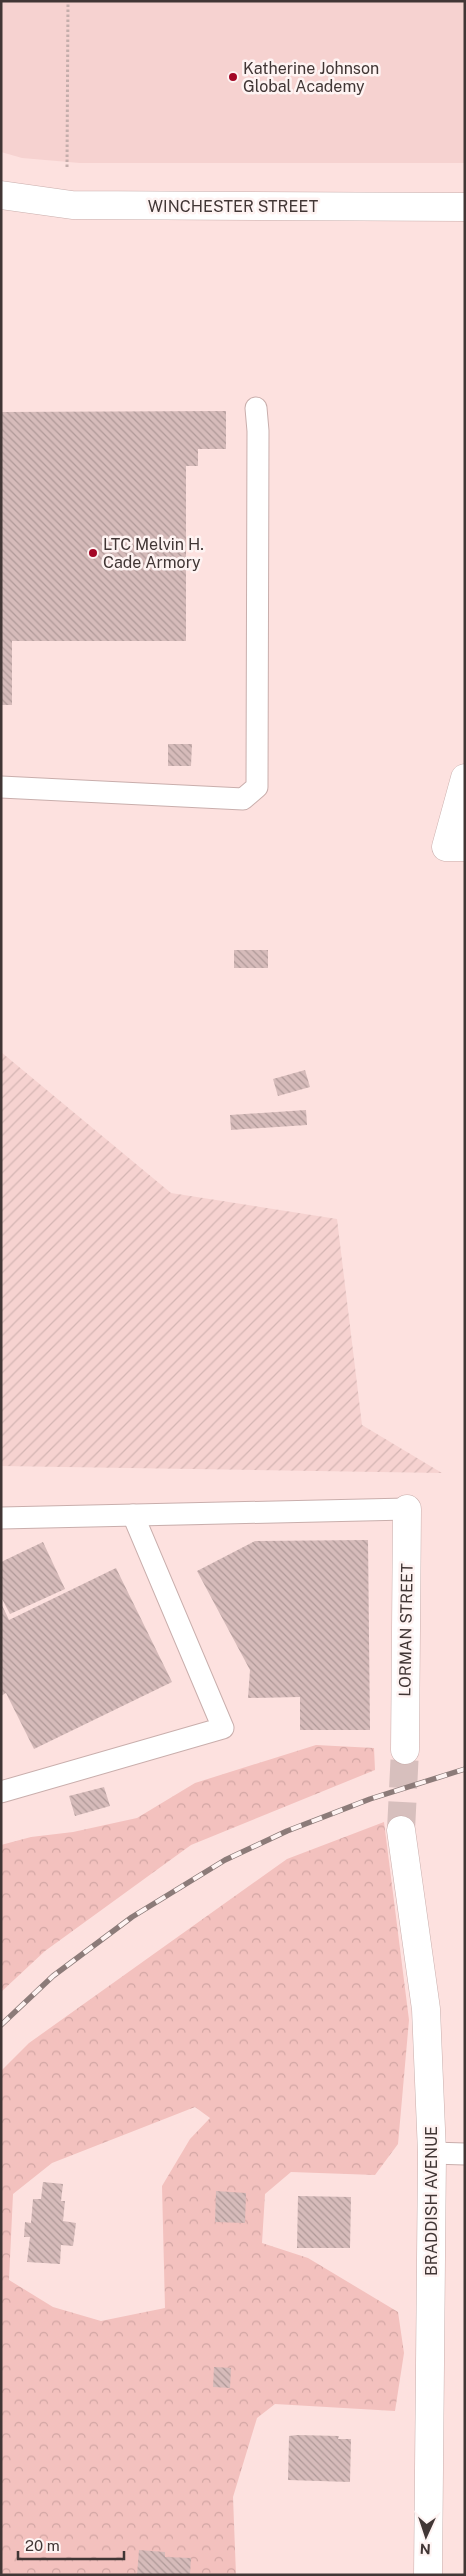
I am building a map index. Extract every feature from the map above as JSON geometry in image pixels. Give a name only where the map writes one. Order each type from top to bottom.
[{"type":"street","name":"WINCHESTER STREET","points":[[1,195],[72,205],[465,207]]},
{"type":"street","points":[[455,847],[465,778]]},
{"type":"street","name":"LORMAN STREET","points":[[404,1750],[408,1509]]},
{"type":"street","name":"BRADDISH AVENUE","points":[[401,1830],[426,2009],[432,2153],[428,2575]]},
{"type":"lane","points":[[1,788],[244,799],[257,787],[258,431],[256,408]]},
{"type":"lane","points":[[1,1518],[408,1509]]},
{"type":"lane","points":[[1,1792],[223,1728],[134,1515]]},
{"type":"lane","points":[[432,2153],[465,2154]]},
{"type":"path","points":[[67,167],[68,1]]},
{"type":"shaded area","name":"Katherine Johnson Global Academy","points":[[1,1],[465,1],[465,163],[80,163],[22,158],[1,152]]},
{"type":"shaded area","points":[[1,1052],[171,1193],[337,1219],[362,1425],[442,1473],[1,1466]]},
{"type":"green space","points":[[316,1745],[374,1748],[375,1770],[191,1845],[45,1951],[1,1992],[1,1845],[31,1837],[73,1832],[137,1818],[195,1783]]},
{"type":"green space","points":[[384,1822],[409,2020],[398,2144],[375,2175],[291,2172],[265,2194],[262,2243],[308,2258],[398,2312],[404,2353],[395,2411],[275,2404],[257,2418],[233,2497],[236,2575],[1,2575],[1,2071],[29,2043],[287,1859]],"holes":[[[195,2107],[210,2118],[190,2139],[162,2186],[165,2308],[101,2321],[53,2307],[9,2280],[13,2194],[52,2163]]]},
{"type":"building","name":"LTC Melvin H. Cade Armory","points":[[226,411],[226,449],[198,449],[198,466],[186,466],[186,641],[12,641],[12,705],[1,705],[1,412]]},
{"type":"building","points":[[168,744],[192,744],[191,766],[168,766]]},
{"type":"building","points":[[234,950],[268,950],[268,968],[234,968]]},
{"type":"building","points":[[305,1070],[310,1087],[278,1096],[273,1079]]},
{"type":"building","points":[[306,1110],[307,1125],[231,1130],[230,1115]]},
{"type":"building","points":[[368,1540],[370,1730],[300,1730],[300,1697],[248,1698],[250,1670],[197,1571],[255,1541]]},
{"type":"building","points":[[43,1542],[65,1589],[10,1614],[1,1597],[1,1562]]},
{"type":"building","points":[[116,1568],[172,1682],[34,1749],[6,1693],[1,1696],[1,1603],[9,1620]]},
{"type":"building","points":[[104,1787],[110,1806],[75,1816],[69,1796]]},
{"type":"building","points":[[43,2182],[63,2184],[61,2201],[65,2201],[63,2221],[76,2223],[73,2246],[61,2245],[60,2264],[27,2262],[30,2237],[24,2237],[25,2222],[31,2223],[33,2199],[41,2199]]},
{"type":"building","points":[[216,2191],[246,2193],[245,2223],[215,2222]]},
{"type":"building","points":[[298,2196],[351,2197],[350,2248],[297,2248]]},
{"type":"building","points":[[214,2367],[231,2368],[230,2388],[213,2387]]},
{"type":"building","points":[[289,2436],[339,2436],[338,2439],[351,2439],[350,2482],[288,2480]]},
{"type":"building","points":[[139,2550],[165,2552],[165,2557],[191,2558],[190,2575],[137,2575]]},
{"type":"tunnel","points":[[401,1830],[405,1750]]},
{"type":"railway","points":[[1,2025],[53,1976],[132,1917],[225,1860],[287,1831],[370,1799],[465,1769]]},
{"type":"place","name":"Katherine Johnson Global Academy","points":[[233,77]]},
{"type":"place","name":"LTC Melvin H. Cade Armory","points":[[93,553]]}]
